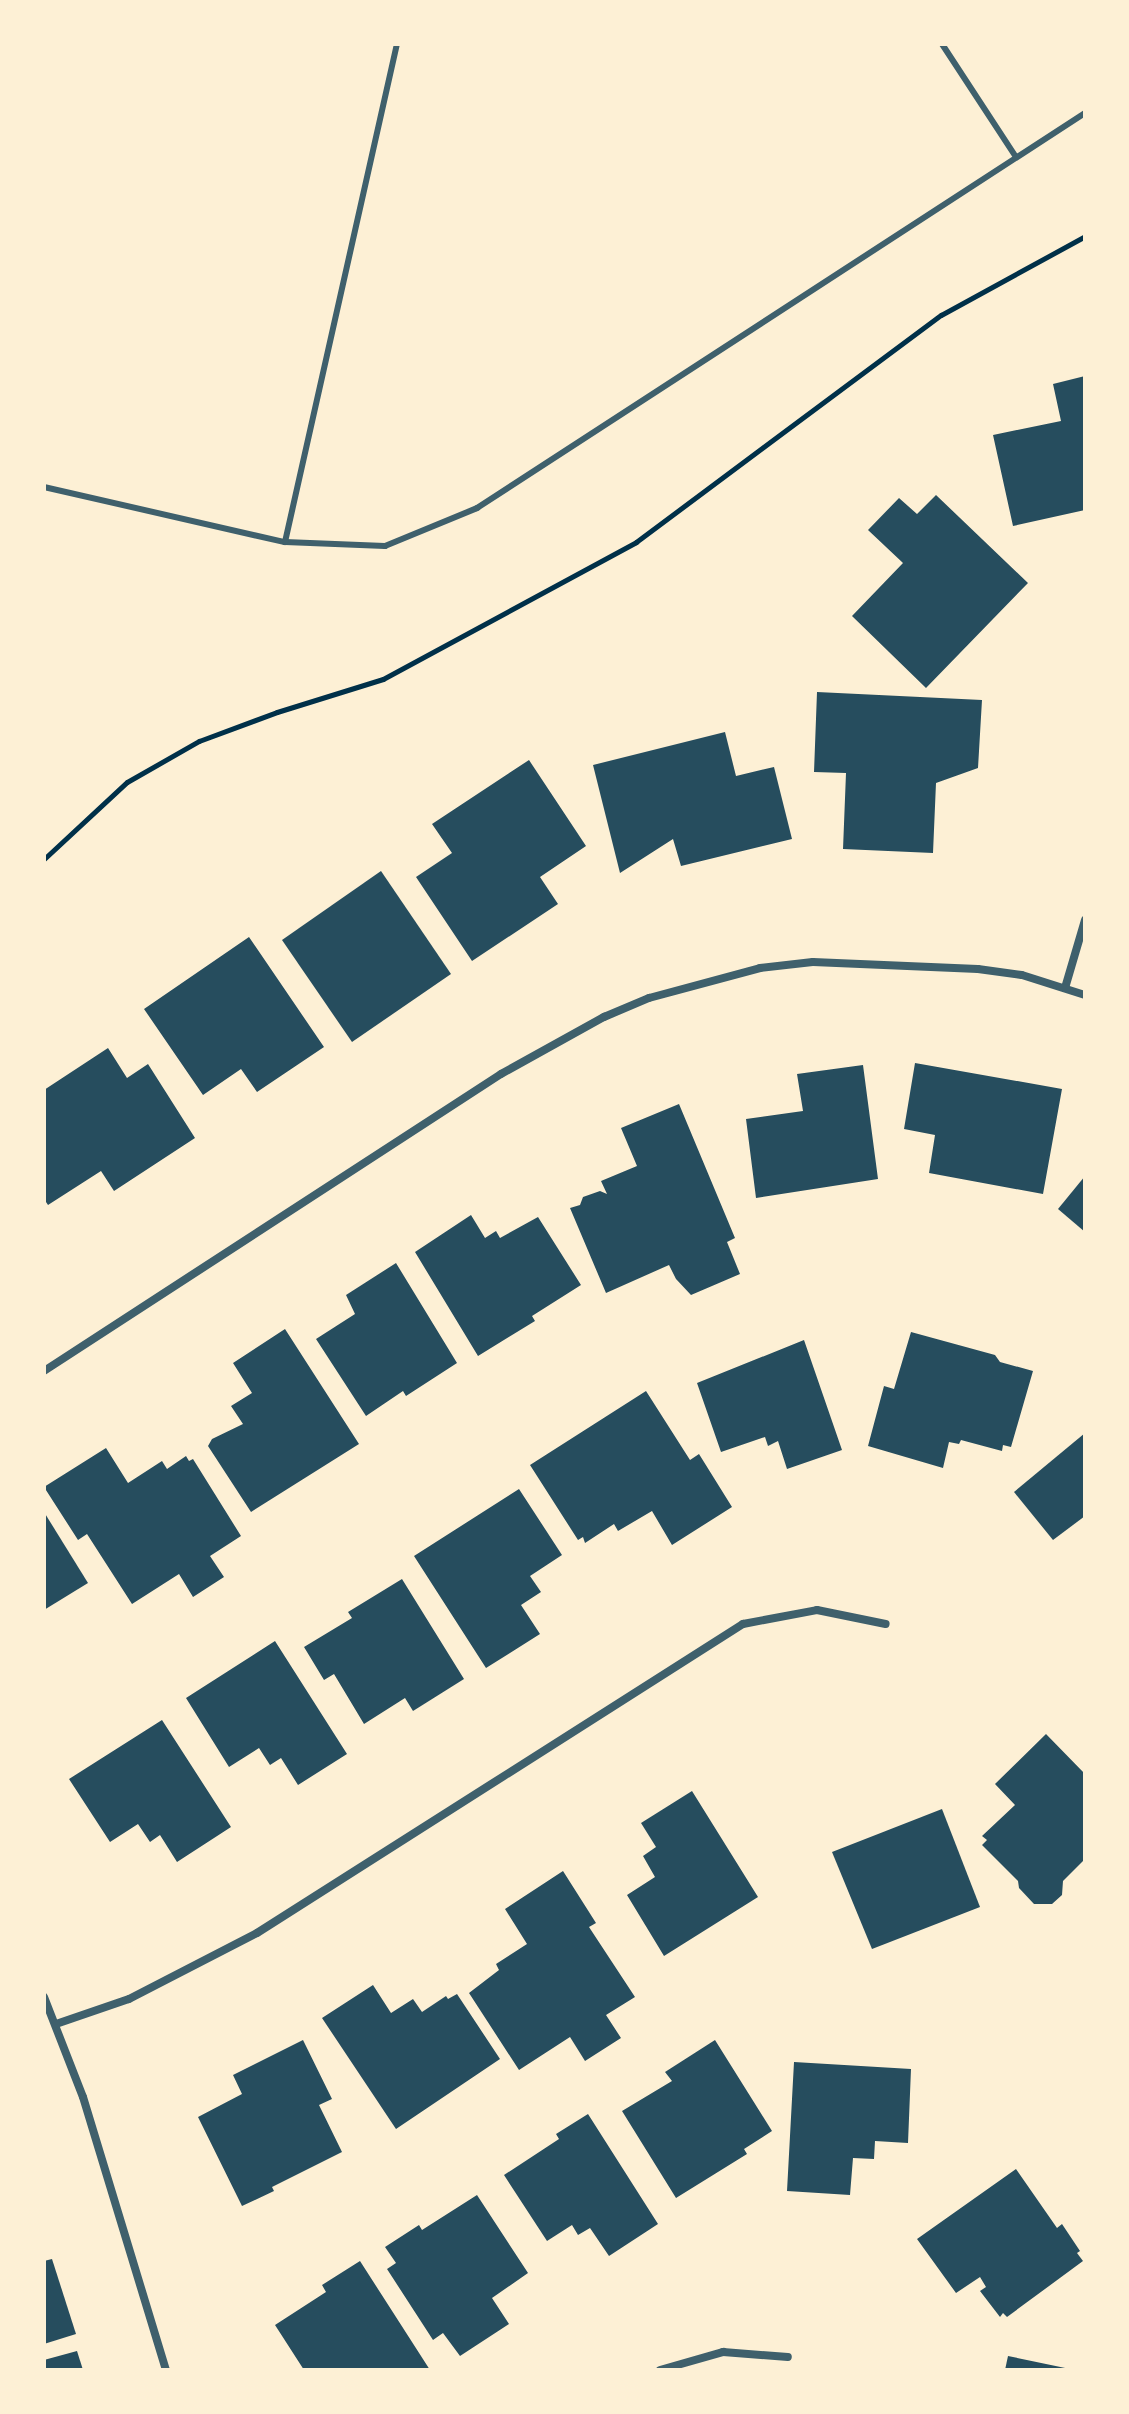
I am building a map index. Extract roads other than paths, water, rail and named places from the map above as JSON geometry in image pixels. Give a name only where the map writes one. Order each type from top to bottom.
[{"type":"street","points":[[1065,988],[1085,920]]},
{"type":"street","points":[[44,1371],[501,1074],[604,1017],[649,998],[760,968],[813,962],[978,969],[1022,975],[1085,995]]},
{"type":"street","points":[[56,2024],[129,1999],[257,1933],[743,1624],[817,1610],[886,1624]]},
{"type":"street","points":[[44,1997],[83,2097],[166,2370]]},
{"type":"street","points":[[660,2370],[723,2352],[788,2357]]},
{"type":"lane","points":[[285,542],[397,44]]},
{"type":"lane","points":[[942,44],[1016,157]]},
{"type":"lane","points":[[44,487],[285,542],[385,546],[477,508],[1085,113]]}]
